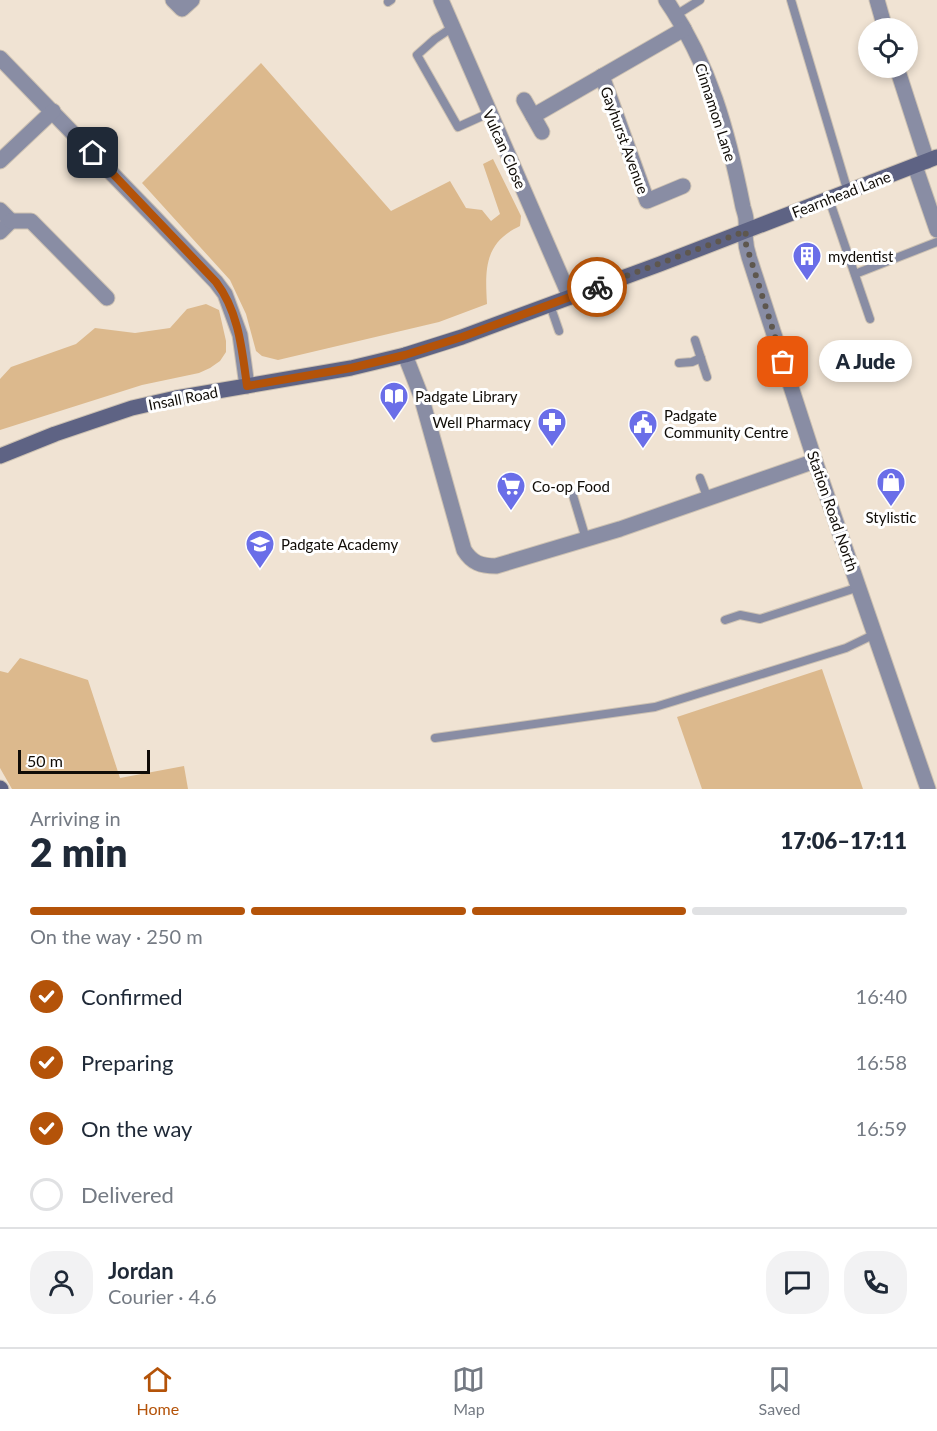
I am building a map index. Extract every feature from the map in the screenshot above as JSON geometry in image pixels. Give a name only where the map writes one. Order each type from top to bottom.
[{"type":"street","points":[[173,0],[183,9],[192,0]]},
{"type":"street","name":"Vulcan Close","points":[[441,0],[570,297]]},
{"type":"street","name":"Cinnamon Lane","points":[[666,0],[703,66],[713,91],[726,134],[746,221],[746,231]]},
{"type":"street","points":[[877,0],[882,18]]},
{"type":"street","name":"Gayhurst Avenue","points":[[533,116],[602,76],[680,22]]},
{"type":"street","points":[[0,58],[216,282],[225,294],[240,335],[247,386]]},
{"type":"street","name":"Gayhurst Avenue","points":[[602,76],[646,201],[683,186]]},
{"type":"street","points":[[900,78],[926,161],[937,230]]},
{"type":"street","points":[[524,100],[542,132]]},
{"type":"street","points":[[0,161],[52,111]]},
{"type":"street","name":"Fearnhead Lane","points":[[746,231],[926,161]]},
{"type":"street","points":[[0,210],[6,227],[31,221],[107,298]]},
{"type":"street","name":"Insall Road","points":[[0,456],[55,434],[132,408],[176,398],[351,368],[405,355],[462,337],[746,231]]},
{"type":"street","name":"Station Road North","points":[[746,231],[745,241],[749,257],[815,461],[928,789]]},
{"type":"street","points":[[405,355],[421,396],[464,550],[477,564],[496,566],[620,529],[815,461]]},
{"type":"lane","points":[[680,22],[700,0]]},
{"type":"lane","points":[[791,0],[848,192]]},
{"type":"lane","points":[[453,27],[435,39],[417,56],[458,127],[489,113]]},
{"type":"lane","points":[[830,199],[870,319]]},
{"type":"lane","points":[[855,274],[937,242]]},
{"type":"lane","points":[[550,304],[559,332]]},
{"type":"lane","points":[[696,340],[707,377]]},
{"type":"lane","points":[[679,363],[692,362],[701,358]]},
{"type":"lane","points":[[699,478],[708,499]]},
{"type":"lane","points":[[571,489],[586,539]]},
{"type":"lane","points":[[725,620],[740,615],[760,619],[859,587]]},
{"type":"lane","points":[[435,738],[655,707],[846,648],[875,634]]},
{"type":"shaded area","points":[[261,63],[391,211],[450,181],[466,208],[482,210],[491,221],[500,214],[483,164],[493,159],[521,216],[520,226],[499,240],[489,258],[486,279],[487,304],[439,322],[278,360],[262,356],[256,351],[246,314],[230,280],[142,183]]},
{"type":"shaded area","points":[[206,304],[219,310],[226,341],[226,352],[220,361],[210,368],[199,373],[142,385],[0,430],[0,379],[11,367],[76,344],[95,328],[135,333],[170,328],[187,309]]},
{"type":"shaded area","points":[[20,658],[88,680],[120,778],[184,766],[188,789],[12,789],[0,768],[0,671],[8,673]]},
{"type":"shaded area","points":[[822,669],[863,789],[702,789],[677,717]]},
{"type":"way so far","points":[[597,287],[746,231],[745,241],[783,362]]},
{"type":"place","name":"mydentist","points":[[807,282]]},
{"type":"place","name":"A Jude","points":[[783,362]]},
{"type":"place","name":"Padgate Library","points":[[394,422]]},
{"type":"place","name":"Well Pharmacy","points":[[552,448]]},
{"type":"place","name":"Padgate Community Centre","points":[[643,450]]},
{"type":"place","name":"Stylistic","points":[[891,508]]},
{"type":"place","name":"Co-op Food","points":[[511,512]]},
{"type":"place","name":"Padgate Academy","points":[[260,570]]},
{"type":"route","points":[[93,153],[225,294],[240,335],[247,386],[351,368],[405,355],[462,337],[597,287]]}]
